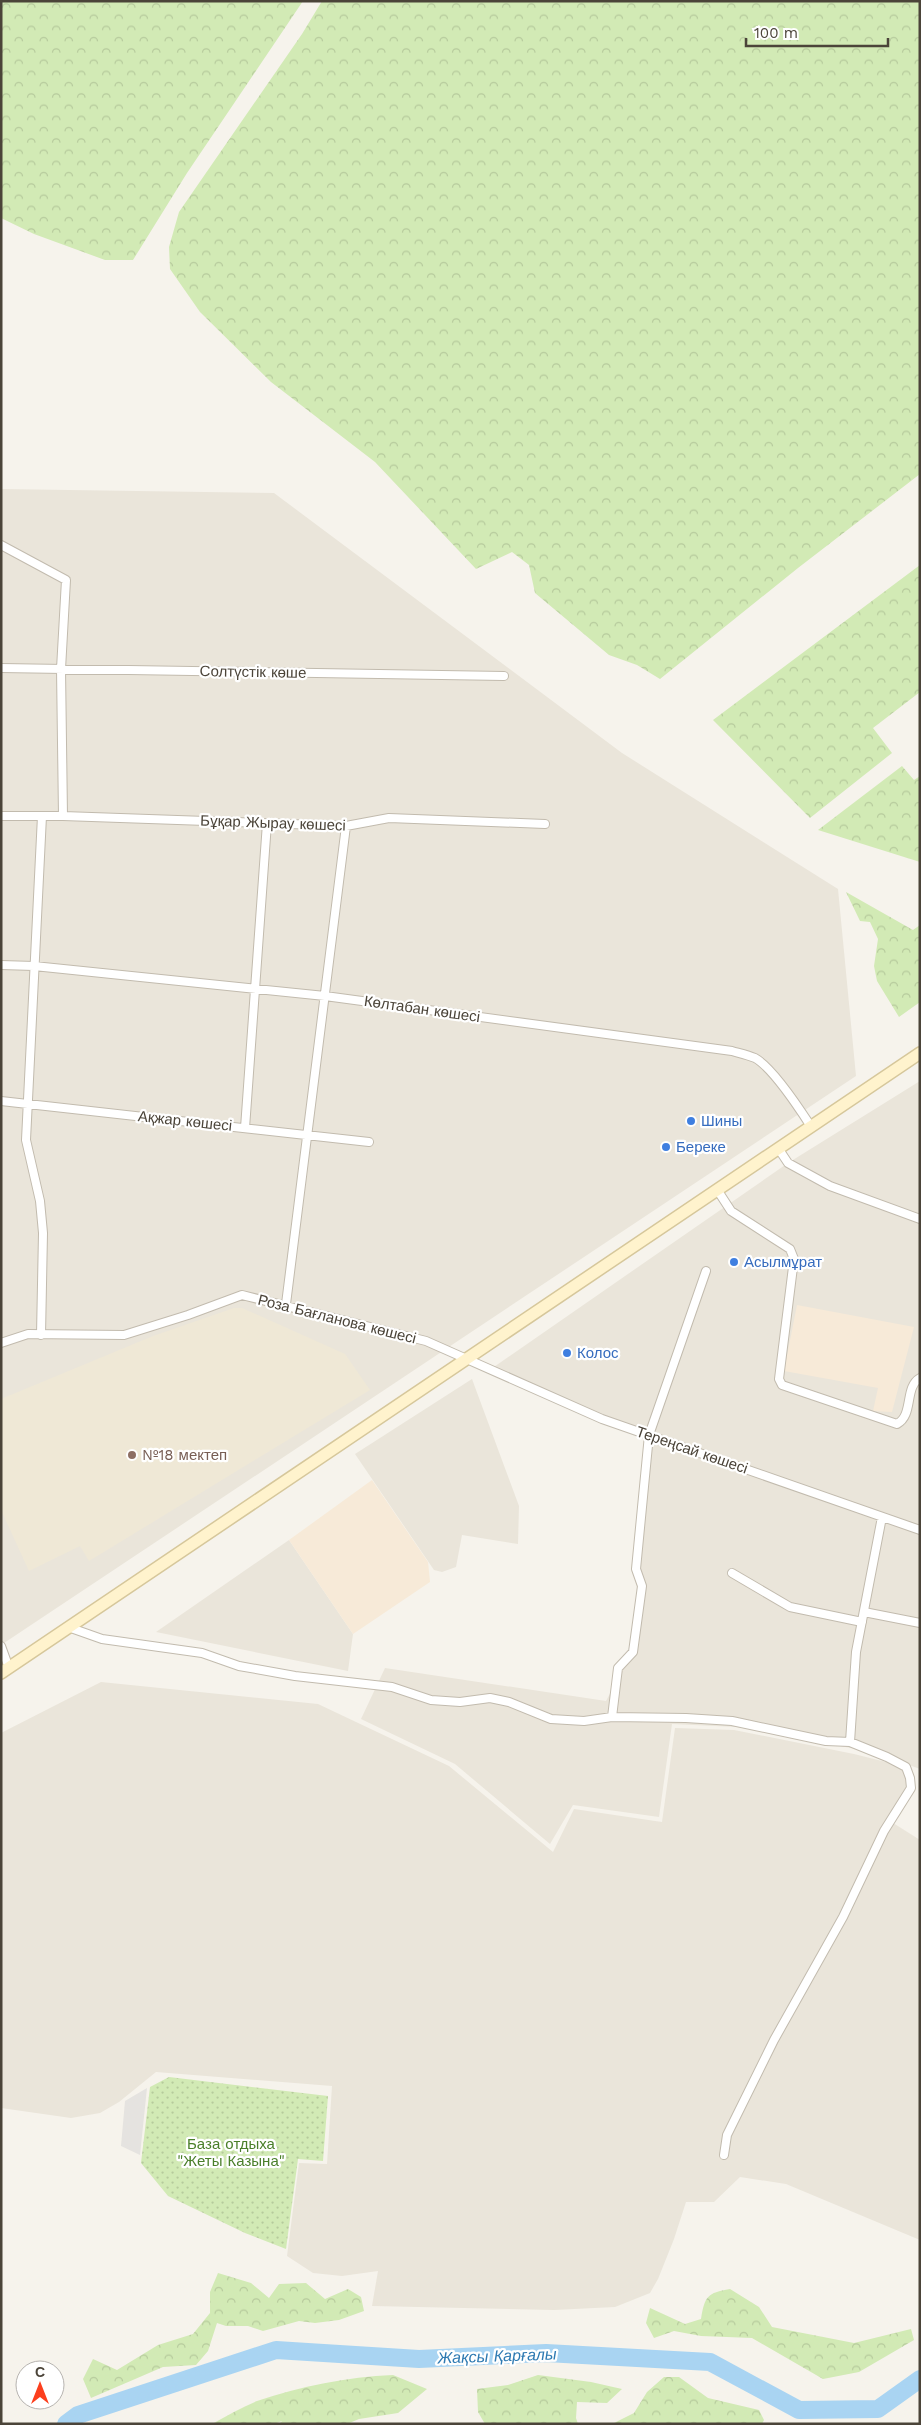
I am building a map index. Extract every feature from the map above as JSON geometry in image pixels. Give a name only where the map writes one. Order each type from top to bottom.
[{"type":"main road","points":[[5,1670],[718,1191],[810,1125],[920,1052]]},
{"type":"street","points":[[1,545],[66,580],[61,669],[63,816]]},
{"type":"street","name":"Солтүстік көше","points":[[1,668],[504,676]]},
{"type":"street","name":"Бұқар Жырау көшесі","points":[[1,816],[63,816],[346,826],[390,818],[545,824]]},
{"type":"street","points":[[41,1335],[43,1233],[40,1201],[26,1140],[42,816]]},
{"type":"street","points":[[245,1128],[267,823]]},
{"type":"street","points":[[286,1304],[346,826]]},
{"type":"street","name":"Көлтабан көшесі","points":[[1,965],[34,966],[325,996],[732,1051],[755,1058],[765,1066],[796,1103],[810,1125]]},
{"type":"street","name":"Ақжар көшесі","points":[[1,1101],[369,1142]]},
{"type":"street","points":[[778,1148],[788,1163],[830,1186],[920,1219]]},
{"type":"street","points":[[718,1191],[731,1211],[790,1249],[794,1259],[779,1382],[782,1386],[854,1408],[897,1424],[905,1418],[913,1385],[920,1378]]},
{"type":"street","points":[[612,1717],[618,1668],[633,1652],[641,1595],[642,1586],[636,1569],[649,1435],[706,1271]]},
{"type":"street","name":"Роза Бағланова көшесі","points":[[1,1343],[28,1334],[124,1335],[188,1315],[242,1295],[286,1304],[426,1341],[468,1359]]},
{"type":"street","name":"Тереңсай көшесі","points":[[468,1359],[602,1419],[920,1530]]},
{"type":"street","points":[[850,1742],[856,1652],[882,1517]]},
{"type":"street","points":[[732,1573],[790,1607],[862,1622]]},
{"type":"street","points":[[864,1612],[920,1623]]},
{"type":"street","points":[[68,1627],[102,1639],[202,1653],[239,1666],[295,1676],[392,1687],[431,1700],[460,1702],[490,1698],[509,1702],[551,1719],[584,1721],[612,1717],[732,1721],[826,1741],[850,1742],[906,1767],[912,1788],[884,1831],[843,1917],[774,2040],[726,2135],[724,2155]]},
{"type":"street","points":[[1,1646],[5,1670]]},
{"type":"shaded area","points":[[1,489],[274,493],[622,753],[838,889],[856,1076],[1,1645]]},
{"type":"shaded area","points":[[920,1081],[920,1769],[887,1757],[856,1749],[737,1727],[672,1724],[659,1817],[573,1805],[550,1844],[455,1764],[361,1719],[385,1668],[606,1701],[633,1651],[642,1586],[637,1574],[649,1435],[491,1369],[788,1163]]},
{"type":"shaded area","points":[[797,1305],[914,1327],[892,1412],[873,1411],[878,1388],[784,1371]]},
{"type":"shaded area","name":"№18 мектеп","points":[[234,1308],[242,1308],[345,1354],[370,1390],[89,1561],[80,1546],[29,1571],[1,1510],[1,1399],[153,1336]]},
{"type":"shaded area","points":[[472,1379],[519,1506],[518,1544],[462,1535],[456,1567],[442,1572],[434,1570],[355,1454]]},
{"type":"shaded area","points":[[372,1480],[428,1562],[430,1582],[353,1634],[289,1540]]},
{"type":"shaded area","points":[[289,1540],[353,1634],[348,1671],[156,1632]]},
{"type":"shaded area","points":[[101,1682],[318,1704],[449,1766],[553,1852],[574,1809],[662,1822],[675,1728],[734,1730],[854,1754],[906,1767],[911,1788],[890,1821],[920,1840],[920,2240],[786,2184],[740,2177],[714,2202],[686,2202],[674,2239],[658,2279],[650,2293],[615,2307],[554,2310],[372,2306],[378,2271],[342,2276],[313,2273],[287,2256],[299,2163],[327,2164],[332,2086],[156,2072],[119,2102],[100,2113],[71,2118],[1,2108],[1,1733]]},
{"type":"shaded area","points":[[147,2088],[140,2155],[121,2146],[125,2101]]},
{"type":"green space","points":[[1,1],[303,1],[187,173],[133,260],[105,260],[34,234],[1,218]]},
{"type":"green space","points":[[322,1],[920,1],[920,474],[798,568],[660,679],[637,665],[609,655],[535,593],[529,565],[512,552],[476,569],[375,462],[271,382],[200,312],[170,269],[169,247],[179,212],[302,34]]},
{"type":"green space","points":[[920,565],[920,692],[873,728],[892,753],[810,818],[713,720]]},
{"type":"green space","points":[[902,766],[914,780],[920,776],[920,862],[818,830]]},
{"type":"green space","points":[[846,892],[913,930],[920,925],[920,1002],[899,1017],[877,981],[874,966],[878,939],[870,922],[860,921]]},
{"type":"green space","name":"База отдыха \"Жеты Казына\"","points":[[169,2077],[328,2096],[323,2161],[298,2159],[286,2249],[245,2233],[168,2196],[141,2163],[150,2087]]},
{"type":"green space","points":[[218,2273],[251,2283],[269,2298],[279,2284],[306,2283],[325,2299],[348,2289],[361,2297],[364,2311],[339,2320],[315,2323],[299,2321],[263,2331],[248,2326],[226,2326],[217,2323],[208,2351],[196,2365],[163,2367],[91,2398],[83,2379],[93,2359],[117,2370],[158,2345],[193,2334],[210,2313],[210,2292]]},
{"type":"green space","points":[[730,2289],[759,2307],[772,2327],[854,2343],[911,2329],[914,2340],[859,2372],[823,2379],[752,2338],[701,2336],[674,2331],[654,2338],[646,2323],[650,2308],[685,2324],[701,2319],[708,2297],[716,2292]]},
{"type":"green space","points":[[393,2375],[427,2389],[398,2413],[359,2419],[347,2424],[279,2424],[282,2421],[274,2424],[212,2424],[257,2401],[290,2391],[341,2380]]},
{"type":"green space","points":[[538,2375],[591,2382],[622,2389],[607,2403],[577,2402],[576,2418],[578,2424],[485,2424],[478,2412],[477,2389],[508,2385]]},
{"type":"green space","points":[[664,2377],[679,2377],[708,2398],[759,2410],[764,2420],[762,2424],[612,2424],[634,2413],[647,2392]]},
{"type":"waterway","name":"Жақсы Қарғалы","points":[[66,2424],[78,2415],[276,2350],[419,2359],[546,2353],[710,2362],[799,2410],[878,2409],[920,2379]]},
{"type":"place","name":"Шины","points":[[691,1121]]},
{"type":"place","name":"Береке","points":[[666,1147]]},
{"type":"place","name":"Асылмұрат","points":[[734,1262]]},
{"type":"place","name":"Колос","points":[[567,1353]]},
{"type":"place","name":"№18 мектеп","points":[[132,1455]]}]
